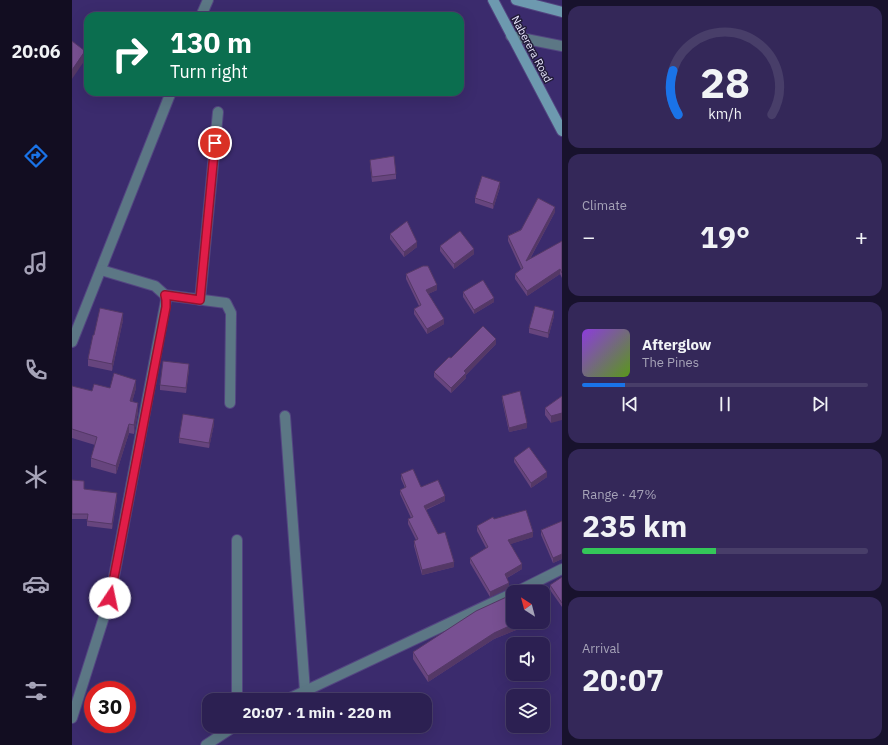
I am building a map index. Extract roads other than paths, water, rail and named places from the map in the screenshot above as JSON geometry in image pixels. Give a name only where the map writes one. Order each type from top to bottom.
[{"type":"street","points":[[203,12],[208,0]]},
{"type":"street","name":"Naberera Road","points":[[493,0],[562,131]]},
{"type":"street","points":[[516,0],[562,12]]},
{"type":"street","points":[[512,36],[562,46]]},
{"type":"street","points":[[72,342],[169,96]]},
{"type":"street","points":[[200,300],[218,112]]},
{"type":"street","points":[[101,270],[155,286],[165,295],[226,304],[231,313],[230,403]]},
{"type":"street","points":[[72,718],[110,598],[166,307],[165,295]]},
{"type":"street","points":[[284,416],[305,691]]},
{"type":"street","points":[[237,540],[237,693]]},
{"type":"street","points":[[530,585],[562,569]]},
{"type":"street","points":[[301,693],[506,596]]},
{"type":"street","points":[[206,745],[224,733]]}]
